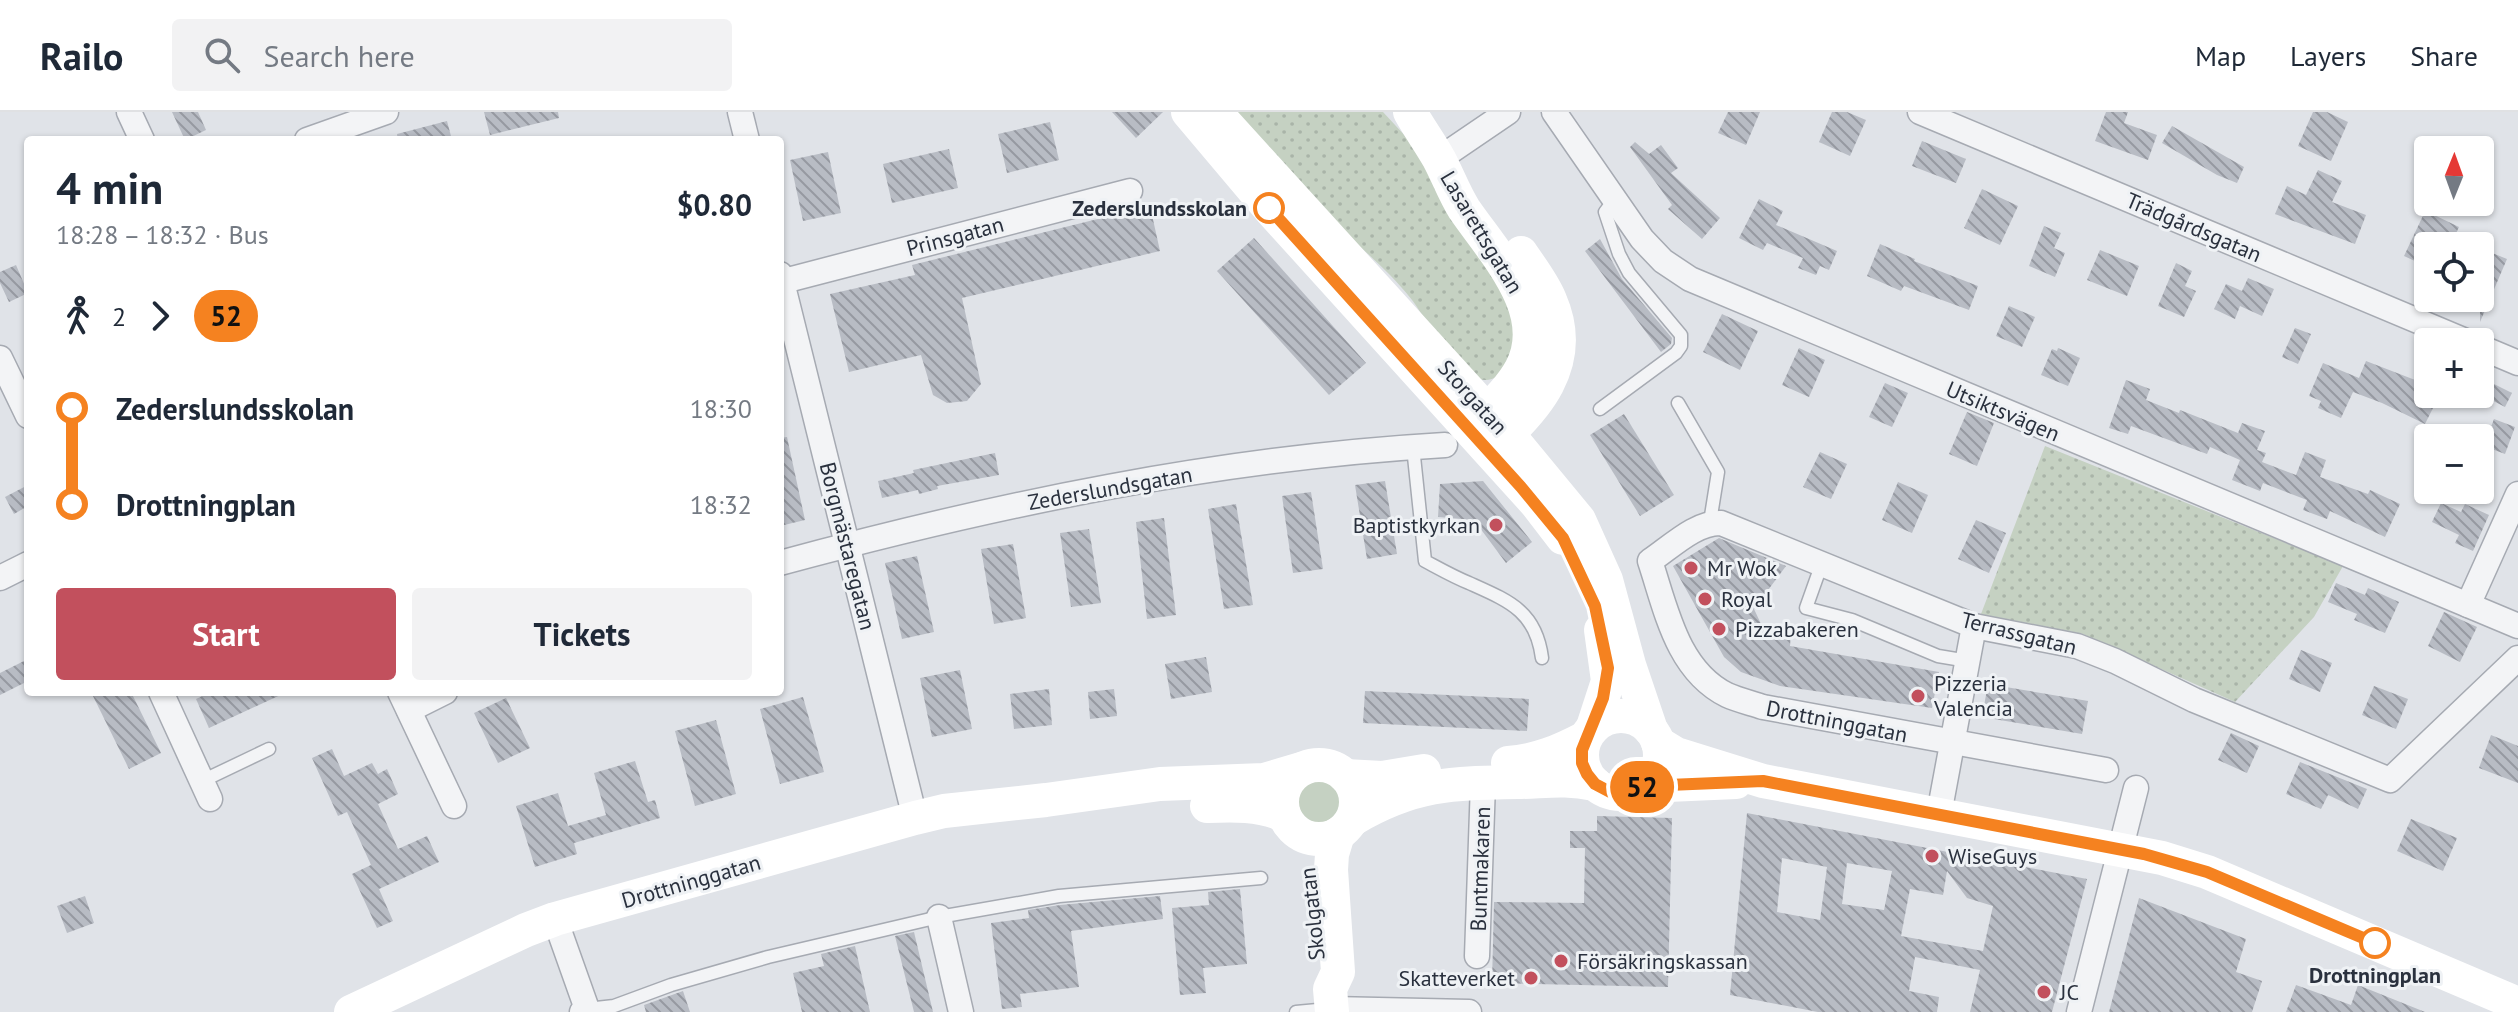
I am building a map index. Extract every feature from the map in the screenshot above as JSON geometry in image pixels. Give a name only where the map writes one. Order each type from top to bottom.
[{"type":"main road","name":"Storgatan","points":[[1188,112],[1269,208],[1479,434],[1579,520],[1606,580],[1638,693],[1655,736]]},
{"type":"main road","name":"Storgatan","points":[[1215,112],[1563,538],[1595,606],[1608,668],[1603,698],[1589,732]]},
{"type":"main road","name":"Lasarettsgatan","points":[[1410,112],[1439,159],[1455,195],[1521,293],[1528,312],[1523,366],[1479,434]]},
{"type":"main road","points":[[1345,776],[1382,778],[1449,766],[1526,762],[1553,754],[1612,716],[1634,717],[1676,754],[1763,781],[2121,849],[2207,872],[2518,1004]]},
{"type":"main road","points":[[1589,732],[1582,763],[1595,784]]},
{"type":"main road","points":[[1645,786],[1657,771],[1660,752],[1655,736]]},
{"type":"main road","points":[[1346,826],[1356,796],[1345,776],[1325,765],[1314,765],[1301,769],[1291,778],[1281,802],[1292,825],[1320,840],[1346,826],[1402,794],[1426,788],[1555,778],[1595,784],[1614,794],[1645,786],[1763,781]]},
{"type":"main road","name":"Drottninggatan","points":[[351,1012],[555,919],[915,818],[958,809],[1160,784],[1264,780],[1301,769]]},
{"type":"main road","name":"Drottninggatan","points":[[1046,800],[1161,806],[1244,805],[1267,808],[1292,825]]},
{"type":"main road","name":"Skolgatan","points":[[1292,825],[1308,864],[1319,974],[1331,1003]]},
{"type":"main road","name":"Skolgatan","points":[[1331,1003],[1338,972],[1332,854],[1346,826]]},
{"type":"street","points":[[129,112],[140,136]]},
{"type":"street","points":[[318,136],[386,112]]},
{"type":"street","points":[[740,112],[746,136]]},
{"type":"street","points":[[1439,159],[1508,112]]},
{"type":"street","name":"Utsiktsvägen","points":[[1554,112],[1642,239],[1663,261],[1705,287],[2518,626]]},
{"type":"street","name":"Trädgårdsgatan","points":[[1920,112],[2435,328]]},
{"type":"street","name":"Prinsgatan","points":[[784,278],[1130,191]]},
{"type":"street","name":"Borgmästaregatan","points":[[784,291],[915,818]]},
{"type":"street","points":[[2494,353],[2518,363]]},
{"type":"street","points":[[0,358],[24,408]]},
{"type":"street","name":"Zederslundsgatan","points":[[784,562],[1012,506],[1162,477],[1341,452],[1413,447],[1479,434]]},
{"type":"street","points":[[2468,605],[2518,494]]},
{"type":"street","name":"Drottninggatan","points":[[1710,522],[1650,561],[1682,652],[1701,677],[1725,694],[1763,707],[2106,770]]},
{"type":"street","name":"Terrassgatan","points":[[1710,522],[1734,526],[1974,626],[2077,646],[2194,700],[2390,780],[2518,658]]},
{"type":"street","points":[[0,578],[24,566]]},
{"type":"street","points":[[1939,814],[1974,626]]},
{"type":"street","points":[[164,696],[206,790]]},
{"type":"street","points":[[427,696],[404,701],[454,806]]},
{"type":"street","name":"Buntmakaren","points":[[1477,956],[1483,783]]},
{"type":"street","points":[[2079,1012],[2136,788]]},
{"type":"street","points":[[939,917],[961,1012]]},
{"type":"street","points":[[555,919],[584,1010]]},
{"type":"street","points":[[1331,1003],[1469,1012]]},
{"type":"lane","points":[[1600,409],[1676,353],[1681,346],[1681,335],[1629,273],[1619,254],[1605,212],[1615,199]]},
{"type":"lane","points":[[1678,403],[1718,472],[1710,522]]},
{"type":"lane","points":[[1413,447],[1425,561],[1512,602],[1539,637],[1542,658]]},
{"type":"lane","points":[[1822,563],[1806,608],[1852,620],[1938,656],[1968,661]]},
{"type":"lane","points":[[206,790],[269,749]]},
{"type":"lane","points":[[584,1010],[614,1006],[671,985],[768,957],[939,917],[1059,896],[1261,878]]},
{"type":"lane","points":[[1296,1012],[1331,1003]]},
{"type":"green space","points":[[1230,112],[1383,112],[1408,139],[1516,309],[1516,354],[1503,371],[1495,378],[1485,380],[1464,370],[1395,280],[1325,213]]},
{"type":"green space","points":[[2045,446],[2343,566],[2314,617],[2235,702],[2083,634],[1981,614]]},
{"type":"green space","points":[[1318,780],[1334,786],[1340,802],[1334,818],[1318,824],[1302,818],[1296,802],[1302,786]]},
{"type":"building","points":[[172,112],[198,112],[206,130],[193,136],[183,136]]},
{"type":"building","points":[[484,112],[558,112],[559,118],[490,135]]},
{"type":"building","points":[[1112,112],[1163,112],[1136,138]]},
{"type":"building","points":[[1728,112],[1760,112],[1746,145],[1718,133]]},
{"type":"building","points":[[1832,112],[1847,112],[1866,120],[1850,156],[1819,142]]},
{"type":"building","points":[[2106,112],[2128,112],[2124,123],[2157,135],[2148,160],[2095,141]]},
{"type":"building","points":[[2313,112],[2327,112],[2348,122],[2331,161],[2298,146]]},
{"type":"building","points":[[447,121],[451,136],[397,136]]},
{"type":"building","points":[[1050,122],[1059,160],[1007,173],[998,134]]},
{"type":"building","points":[[2172,126],[2244,167],[2237,183],[2162,143]]},
{"type":"building","points":[[1922,141],[1966,159],[1956,183],[1912,166]]},
{"type":"building","points":[[1635,142],[1649,154],[1661,145],[1678,168],[1671,173],[1720,218],[1702,239],[1668,209],[1672,205],[1630,147]]},
{"type":"building","points":[[949,149],[958,188],[892,203],[883,164]]},
{"type":"building","points":[[828,152],[841,213],[803,221],[790,160]]},
{"type":"building","points":[[2318,170],[2342,181],[2332,202],[2366,215],[2355,244],[2275,214],[2287,186],[2306,195]]},
{"type":"building","points":[[1982,189],[2018,206],[2000,245],[1964,228]]},
{"type":"building","points":[[1759,199],[1783,211],[1776,225],[1837,251],[1829,270],[1820,266],[1816,275],[1798,268],[1803,258],[1767,243],[1763,250],[1739,238]]},
{"type":"building","points":[[1150,206],[1160,251],[962,298],[981,384],[967,401],[947,403],[933,395],[921,355],[849,372],[830,294],[915,275],[912,265]]},
{"type":"building","points":[[2423,216],[2436,216],[2459,227],[2457,232],[2415,232]]},
{"type":"building","points":[[2044,226],[2061,233],[2054,248],[2065,253],[2055,277],[2029,266]]},
{"type":"building","points":[[2414,235],[2414,261],[2404,256]]},
{"type":"building","points":[[1254,238],[1366,363],[1329,395],[1217,271]]},
{"type":"building","points":[[1600,239],[1622,279],[1672,338],[1671,344],[1661,352],[1585,251]]},
{"type":"building","points":[[1880,244],[1978,286],[1969,310],[1904,286],[1901,291],[1867,276]]},
{"type":"building","points":[[2100,250],[2139,266],[2127,296],[2087,280]]},
{"type":"building","points":[[2494,254],[2507,259],[2494,289]]},
{"type":"building","points":[[2176,263],[2192,271],[2185,286],[2196,291],[2184,317],[2158,306]]},
{"type":"building","points":[[16,265],[24,284],[24,295],[9,302],[0,283],[0,272]]},
{"type":"building","points":[[2248,278],[2274,289],[2262,316],[2240,306],[2235,319],[2214,309],[2226,284],[2242,291]]},
{"type":"building","points":[[2009,306],[2035,317],[2022,347],[1996,336]]},
{"type":"building","points":[[1722,314],[1758,331],[1740,370],[1703,352]]},
{"type":"building","points":[[2295,328],[2311,334],[2298,364],[2282,357]]},
{"type":"building","points":[[1799,348],[1825,360],[1809,397],[1782,385]]},
{"type":"building","points":[[2058,348],[2080,358],[2068,386],[2041,375],[2052,349],[2057,351]]},
{"type":"building","points":[[2366,361],[2414,380],[2414,408],[2433,408],[2425,424],[2353,392],[2341,418],[2318,408],[2321,401],[2309,396],[2323,363],[2359,378]]},
{"type":"building","points":[[2126,380],[2150,389],[2146,400],[2179,413],[2180,410],[2238,433],[2242,423],[2265,431],[2257,450],[2266,453],[2262,462],[2296,475],[2305,452],[2326,460],[2320,477],[2368,494],[2370,490],[2400,504],[2385,537],[2330,511],[2327,519],[2303,510],[2307,500],[2263,483],[2260,491],[2232,480],[2240,460],[2210,447],[2207,454],[2131,426],[2128,434],[2109,428]]},
{"type":"building","points":[[1885,383],[1908,393],[1892,427],[1869,417]]},
{"type":"building","points":[[2494,384],[2512,393],[2505,407],[2494,401]]},
{"type":"building","points":[[1967,412],[1994,423],[1977,466],[1949,454]]},
{"type":"building","points":[[1624,414],[1674,495],[1640,516],[1590,435]]},
{"type":"building","points":[[2494,419],[2515,427],[2505,454],[2494,450]]},
{"type":"building","points":[[784,437],[787,437],[805,520],[784,525]]},
{"type":"building","points":[[1820,452],[1847,464],[1831,499],[1803,487]]},
{"type":"building","points":[[995,453],[999,475],[937,486],[938,489],[919,494],[918,490],[882,498],[878,481],[914,473],[913,470]]},
{"type":"building","points":[[1385,481],[1397,554],[1367,559],[1355,485]]},
{"type":"building","points":[[1483,481],[1532,542],[1506,563],[1474,520],[1438,517],[1440,484]]},
{"type":"building","points":[[1898,482],[1928,495],[1912,533],[1882,520]]},
{"type":"building","points":[[24,487],[24,508],[14,514],[5,497]]},
{"type":"building","points":[[1311,492],[1323,569],[1293,573],[1282,496]]},
{"type":"building","points":[[1236,504],[1253,605],[1224,609],[1208,509]]},
{"type":"building","points":[[2441,504],[2461,512],[2465,504],[2489,515],[2473,551],[2455,543],[2459,535],[2432,522]]},
{"type":"building","points":[[1164,518],[1176,615],[1147,619],[1136,522]]},
{"type":"building","points":[[1976,520],[2006,533],[1989,573],[1958,559]]},
{"type":"building","points":[[1089,529],[1101,603],[1071,607],[1060,533]]},
{"type":"building","points":[[1719,538],[1786,566],[1754,609],[1761,624],[1791,632],[1790,646],[1939,672],[1932,708],[1780,686],[1741,672],[1724,657],[1673,566]]},
{"type":"building","points":[[1013,544],[1026,618],[994,624],[981,549]]},
{"type":"building","points":[[917,556],[934,632],[902,639],[885,563]]},
{"type":"building","points":[[2336,583],[2365,595],[2368,588],[2399,602],[2385,633],[2354,620],[2357,614],[2328,602]]},
{"type":"building","points":[[2444,612],[2477,627],[2460,662],[2428,646]]},
{"type":"building","points":[[2301,650],[2332,663],[2320,692],[2289,679]]},
{"type":"building","points":[[1206,657],[1212,692],[1171,699],[1165,664]]},
{"type":"building","points":[[24,661],[24,683],[0,695],[0,673]]},
{"type":"building","points":[[960,670],[972,729],[932,737],[920,678]]},
{"type":"building","points":[[1988,684],[2088,701],[2082,734],[1982,717]]},
{"type":"building","points":[[2374,686],[2408,699],[2396,729],[2362,715]]},
{"type":"building","points":[[1049,689],[1052,725],[1014,729],[1010,694]]},
{"type":"building","points":[[1114,689],[1117,716],[1090,719],[1088,692]]},
{"type":"building","points":[[1365,691],[1529,699],[1527,731],[1363,723]]},
{"type":"building","points":[[93,696],[133,696],[161,753],[129,769]]},
{"type":"building","points":[[202,696],[278,696],[209,728],[196,699]]},
{"type":"building","points":[[803,697],[824,772],[780,784],[760,709]]},
{"type":"building","points":[[506,698],[530,748],[498,763],[474,713]]},
{"type":"building","points":[[716,720],[736,794],[695,806],[675,731]]},
{"type":"building","points":[[2231,733],[2259,746],[2247,773],[2218,760]]},
{"type":"building","points":[[2491,735],[2518,746],[2518,783],[2479,768]]},
{"type":"building","points":[[332,749],[344,776],[372,763],[378,774],[387,769],[398,794],[378,804],[398,849],[427,836],[439,862],[379,889],[393,921],[377,928],[352,874],[371,865],[347,812],[338,816],[312,758]]},
{"type":"building","points":[[635,761],[648,802],[655,800],[660,818],[574,843],[577,854],[535,867],[516,806],[558,793],[568,826],[606,815],[594,773]]},
{"type":"building","points":[[2300,762],[2367,789],[2358,809],[2328,795],[2321,809],[2286,794]]},
{"type":"building","points":[[1747,813],[2087,879],[2052,1012],[1970,1012],[1980,970],[1915,957],[1909,991],[1939,997],[1937,1012],[1818,1012],[1730,995]],"holes":[[[1782,858],[1827,867],[1820,920],[1777,912]],[[1847,863],[1892,871],[1884,910],[1842,904]],[[1947,871],[1967,898],[1993,906],[1983,951],[1901,936],[1910,889],[1943,895]]]},
{"type":"building","points":[[1597,816],[1672,818],[1668,987],[1492,983],[1494,902],[1584,903],[1585,848],[1570,848],[1570,831],[1597,831]]},
{"type":"building","points":[[2411,819],[2457,838],[2443,871],[2397,851]]},
{"type":"building","points":[[1240,889],[1247,964],[1203,968],[1206,993],[1180,995],[1172,908],[1209,905],[1208,892]]},
{"type":"building","points":[[85,896],[94,923],[67,933],[57,906]]},
{"type":"building","points":[[1160,896],[1163,919],[1071,931],[1079,987],[1020,994],[1022,1007],[1002,1009],[991,923],[1029,918],[1028,910]]},
{"type":"building","points":[[2139,898],[2246,939],[2236,972],[2262,981],[2252,1012],[2109,1012]]},
{"type":"building","points":[[914,932],[933,1012],[914,1012],[895,936]]},
{"type":"building","points":[[855,946],[870,1012],[802,1012],[793,973],[824,966],[821,954]]},
{"type":"building","points":[[2296,985],[2351,1005],[2358,985],[2425,1012],[2286,1012]]},
{"type":"building","points":[[683,991],[690,1012],[646,1012],[644,1005]]},
{"type":"bus line","name":"52","points":[[1269,208],[1536,503],[1563,538],[1595,606],[1608,668],[1603,698],[1582,750],[1582,763],[1587,774],[1604,790],[1625,794],[1645,786],[1763,781],[2144,854],[2207,872],[2375,943]]},
{"type":"place","name":"Zederslundsskolan","points":[[1269,208]]},
{"type":"place","name":"Baptistkyrkan","points":[[1496,525]]},
{"type":"place","name":"Mr Wok","points":[[1691,568]]},
{"type":"place","name":"Royal","points":[[1705,599]]},
{"type":"place","name":"Pizzabakeren","points":[[1719,629]]},
{"type":"place","name":"Pizzeria Valencia","points":[[1918,696]]},
{"type":"place","name":"WiseGuys","points":[[1932,856]]},
{"type":"place","name":"Drottningplan","points":[[2375,943]]},
{"type":"place","name":"Försäkringskassan","points":[[1561,961]]},
{"type":"place","name":"Skatteverket","points":[[1531,978]]},
{"type":"place","name":"JC","points":[[2044,992]]}]
